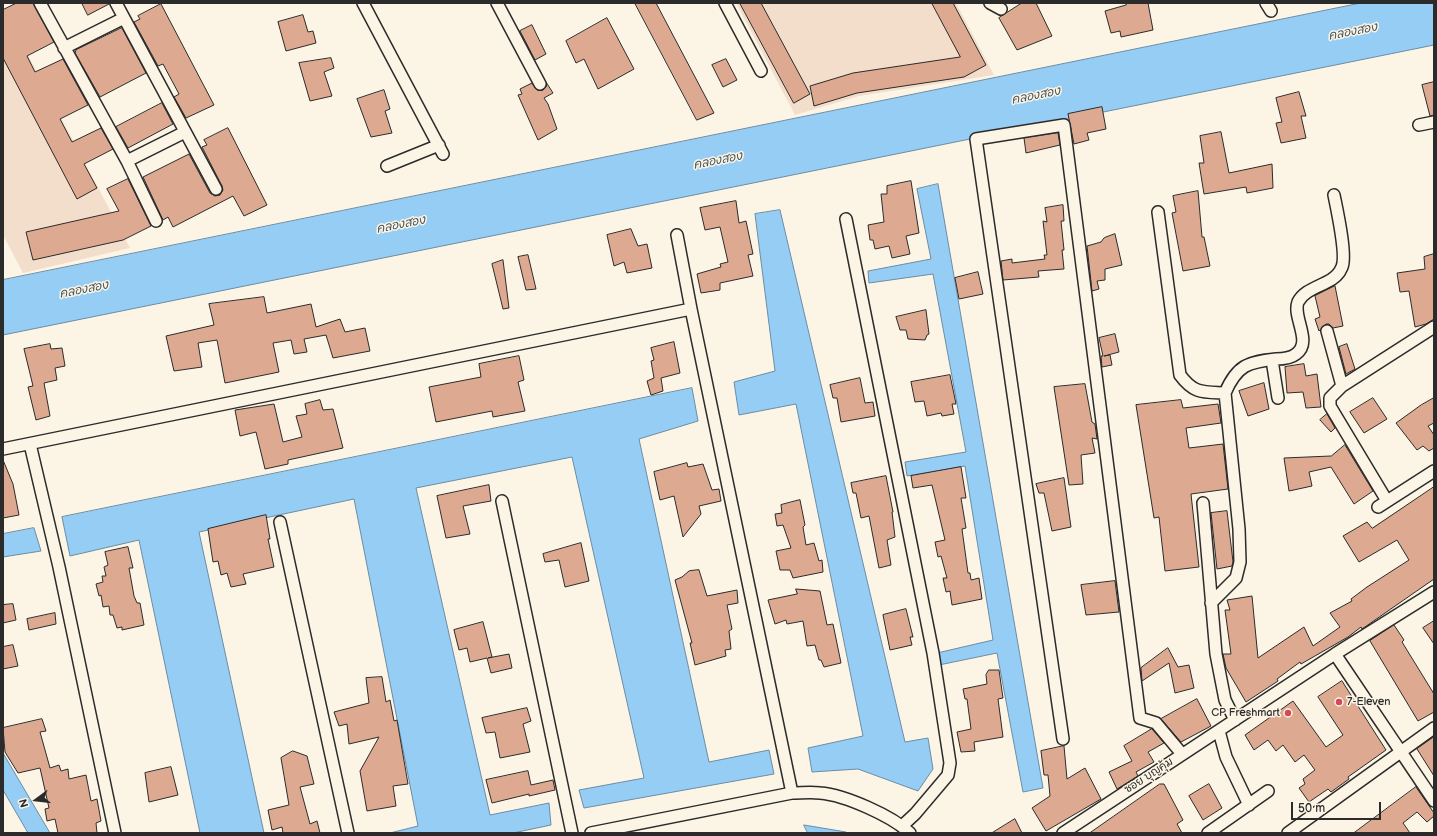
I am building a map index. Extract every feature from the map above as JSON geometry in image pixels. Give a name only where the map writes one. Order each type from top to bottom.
[{"type":"street","points":[[40,3],[126,161],[156,221]]},
{"type":"street","points":[[116,3],[216,189]]},
{"type":"street","points":[[364,3],[441,149],[387,166]]},
{"type":"street","points":[[497,3],[540,84]]},
{"type":"street","points":[[725,3],[760,71]]},
{"type":"street","points":[[990,3],[1001,9]]},
{"type":"street","points":[[64,48],[124,18]]},
{"type":"street","points":[[1419,125],[1434,122]]},
{"type":"street","points":[[1063,739],[976,139],[1064,125],[1140,718],[1156,723],[1182,754]]},
{"type":"street","points":[[126,161],[185,132]]},
{"type":"street","points":[[1211,603],[1236,578],[1240,562],[1239,529],[1225,393],[1230,381],[1242,366],[1253,362],[1287,358],[1296,355],[1302,349],[1303,340],[1297,304],[1303,295],[1331,280],[1338,274],[1343,266],[1344,256],[1334,195]]},
{"type":"street","points":[[1158,212],[1180,375],[1188,386],[1197,391],[1225,393]]},
{"type":"street","points":[[592,833],[792,793],[820,793],[853,801],[906,829],[915,814],[948,775],[950,763],[933,653],[846,219]]},
{"type":"street","points":[[677,235],[691,309],[792,793]]},
{"type":"street","points":[[3,449],[691,309]]},
{"type":"street","points":[[1434,327],[1342,386],[1330,398],[1330,406],[1382,504],[1434,470]]},
{"type":"street","points":[[1326,331],[1342,386]]},
{"type":"street","points":[[1272,360],[1278,398]]},
{"type":"street","points":[[30,444],[47,512],[115,833]]},
{"type":"street","points":[[502,501],[572,833]]},
{"type":"street","points":[[1203,503],[1211,603],[1220,679],[1225,700],[1235,720]]},
{"type":"street","points":[[280,522],[348,833]]},
{"type":"street","name":"ซอย บุญคุ้ม","points":[[1063,833],[1335,654],[1434,592]]},
{"type":"street","points":[[1335,654],[1434,801]]},
{"type":"street","points":[[1288,833],[1434,728]]},
{"type":"street","points":[[1219,731],[1226,757],[1249,805]]},
{"type":"street","points":[[1208,833],[1268,792]]},
{"type":"shaded area","points":[[736,3],[956,3],[994,75],[859,96],[795,115]]},
{"type":"shaded area","points":[[3,8],[130,248],[23,273],[3,235]]},
{"type":"water","name":"คลองสอง","points":[[1361,3],[1434,3],[1434,45],[3,335],[3,280]]},
{"type":"water","points":[[938,184],[1043,788],[1023,792],[997,653],[939,665],[937,653],[993,640],[965,466],[907,476],[905,462],[966,452],[933,274],[869,283],[868,271],[931,259],[917,189]]},
{"type":"water","points":[[780,210],[905,742],[928,738],[933,769],[918,791],[858,769],[812,772],[808,748],[863,736],[796,404],[739,415],[734,382],[775,371],[755,214]]},
{"type":"water","points":[[692,388],[698,421],[639,439],[709,762],[769,750],[774,774],[584,808],[579,790],[644,778],[572,457],[416,488],[490,815],[549,803],[551,825],[513,833],[390,833],[418,826],[354,499],[199,532],[264,833],[200,833],[139,540],[70,556],[62,517]]},
{"type":"water","points":[[34,528],[41,551],[3,557],[3,534]]},
{"type":"water","points":[[3,753],[50,833],[28,833],[3,790]]},
{"type":"water","points":[[804,825],[846,832],[846,833],[808,833]]},
{"type":"building","points":[[17,3],[33,3],[54,42],[27,56],[35,72],[63,59],[88,105],[60,119],[72,142],[101,128],[113,149],[84,164],[97,188],[77,199],[3,58],[3,10]]},
{"type":"building","points":[[82,3],[109,3],[109,4],[88,15]]},
{"type":"building","points":[[635,3],[656,3],[714,113],[697,120]]},
{"type":"building","points":[[740,3],[761,3],[810,94],[794,103]]},
{"type":"building","points":[[932,3],[953,3],[986,65],[964,77],[857,93],[814,106],[810,86],[853,73],[960,57]]},
{"type":"building","points":[[1022,3],[1036,3],[1052,36],[1017,50],[999,18]]},
{"type":"building","points":[[1126,3],[1148,3],[1153,30],[1121,37],[1120,31],[1111,33],[1105,11],[1126,5]]},
{"type":"building","points":[[161,4],[214,105],[186,118],[174,97],[179,94],[163,64],[158,66],[134,22],[140,19],[138,16]]},
{"type":"building","points":[[303,15],[308,32],[313,31],[316,43],[286,51],[278,22]]},
{"type":"building","points":[[607,18],[634,69],[598,89],[584,59],[576,63],[566,41]]},
{"type":"building","points":[[532,25],[546,54],[535,60],[520,31]]},
{"type":"building","points":[[122,28],[146,73],[100,97],[75,53],[76,50]]},
{"type":"building","points":[[331,58],[334,68],[324,72],[332,96],[310,101],[299,63]]},
{"type":"building","points":[[726,59],[737,80],[723,87],[712,65]]},
{"type":"building","points":[[546,82],[553,93],[544,98],[548,104],[557,129],[538,140],[518,95],[522,94],[520,89],[532,83],[537,90],[543,90],[546,87]]},
{"type":"building","points":[[1434,82],[1434,115],[1430,116],[1422,85]]},
{"type":"building","points":[[384,90],[390,109],[385,111],[392,133],[371,137],[357,99]]},
{"type":"building","points":[[1299,92],[1306,116],[1301,116],[1306,138],[1281,143],[1276,123],[1282,122],[1276,98]]},
{"type":"building","points":[[162,103],[173,124],[128,148],[116,127]]},
{"type":"building","points":[[1102,107],[1106,129],[1087,133],[1089,140],[1074,144],[1068,114]]},
{"type":"building","points":[[228,128],[267,205],[244,216],[233,196],[173,227],[168,217],[163,220],[143,177],[189,154],[210,193],[215,196],[220,195],[223,190],[222,186],[202,147],[207,145],[204,140]]},
{"type":"building","points":[[1221,132],[1229,173],[1272,164],[1273,188],[1247,193],[1246,187],[1204,194],[1199,163],[1204,163],[1200,136]]},
{"type":"building","points":[[1058,133],[1060,145],[1026,153],[1024,138]]},
{"type":"building","points":[[128,179],[151,226],[123,240],[33,260],[26,232],[119,211],[107,189]]},
{"type":"building","points":[[911,181],[919,233],[906,236],[910,254],[892,258],[889,246],[875,249],[873,240],[870,240],[868,225],[884,222],[881,194],[887,194],[887,186]]},
{"type":"building","points":[[1198,191],[1202,237],[1204,237],[1210,266],[1183,271],[1172,213],[1176,212],[1173,196]]},
{"type":"building","points":[[736,201],[739,223],[746,221],[753,254],[748,255],[753,276],[720,283],[720,290],[701,293],[697,274],[721,267],[720,264],[728,262],[720,227],[705,230],[700,208]]},
{"type":"building","points":[[1063,205],[1064,221],[1061,221],[1064,269],[1038,271],[1039,277],[1003,280],[1001,261],[1012,259],[1012,263],[1045,259],[1044,255],[1047,255],[1043,221],[1047,222],[1045,208]]},
{"type":"building","points":[[631,229],[638,246],[647,244],[652,268],[627,273],[624,262],[614,266],[607,235]]},
{"type":"building","points":[[1115,234],[1122,265],[1105,269],[1105,280],[1097,281],[1099,289],[1092,291],[1087,246],[1101,242],[1104,238]]},
{"type":"building","points":[[1434,254],[1434,319],[1426,324],[1415,327],[1409,291],[1400,292],[1397,273],[1425,269],[1424,257]]},
{"type":"building","points":[[528,255],[536,289],[526,290],[518,257]]},
{"type":"building","points":[[503,260],[509,308],[503,309],[492,264]]},
{"type":"building","points":[[978,272],[983,294],[959,299],[955,278]]},
{"type":"building","points":[[1335,286],[1343,326],[1333,328],[1329,324],[1326,324],[1319,331],[1315,319],[1320,317],[1315,296]]},
{"type":"building","points":[[264,297],[267,313],[311,304],[316,327],[340,319],[345,332],[365,328],[370,351],[333,358],[326,335],[304,339],[307,352],[294,354],[291,340],[273,343],[279,372],[225,383],[217,340],[198,343],[202,367],[174,371],[166,336],[214,325],[209,304]]},
{"type":"building","points":[[926,310],[929,334],[925,340],[908,339],[906,330],[900,330],[896,317]]},
{"type":"building","points":[[1115,334],[1119,352],[1104,356],[1110,355],[1112,365],[1102,367],[1101,356],[1103,356],[1099,338]]},
{"type":"building","points":[[674,342],[680,373],[661,378],[663,391],[651,395],[647,381],[654,378],[651,361],[654,360],[651,348]]},
{"type":"building","points":[[50,344],[51,349],[62,348],[65,366],[55,368],[57,380],[44,383],[50,416],[36,420],[28,387],[33,386],[24,349]]},
{"type":"building","points":[[1347,344],[1355,369],[1346,374],[1339,347]]},
{"type":"building","points":[[519,356],[524,380],[518,382],[525,411],[493,417],[492,411],[436,422],[429,387],[481,377],[479,364]]},
{"type":"building","points":[[1304,364],[1306,376],[1317,374],[1321,407],[1306,408],[1303,392],[1287,393],[1285,367]]},
{"type":"building","points":[[950,375],[956,404],[952,404],[954,414],[942,416],[941,413],[927,416],[924,401],[915,402],[911,382]]},
{"type":"building","points":[[860,378],[865,403],[873,402],[875,416],[841,422],[837,398],[833,398],[830,385]]},
{"type":"building","points":[[1264,383],[1269,409],[1248,416],[1239,391]]},
{"type":"building","points":[[1085,384],[1092,422],[1095,424],[1097,439],[1092,438],[1095,453],[1081,455],[1083,484],[1069,485],[1054,387]]},
{"type":"building","points":[[1373,398],[1387,419],[1364,433],[1350,412]]},
{"type":"building","points":[[1434,398],[1434,423],[1428,426],[1434,435],[1434,448],[1429,451],[1423,446],[1417,450],[1396,423],[1421,405]]},
{"type":"building","points":[[320,400],[323,410],[333,409],[343,448],[288,460],[288,464],[265,469],[256,432],[240,436],[235,410],[274,404],[283,442],[302,437],[296,416],[307,414],[305,404]]},
{"type":"building","points":[[1181,400],[1183,408],[1218,404],[1221,423],[1186,428],[1189,448],[1223,444],[1228,489],[1191,494],[1199,567],[1165,571],[1159,517],[1154,518],[1136,405]]},
{"type":"building","points":[[1327,414],[1335,428],[1331,432],[1320,420]]},
{"type":"building","points":[[1345,445],[1373,491],[1354,504],[1331,467],[1309,472],[1312,486],[1289,491],[1284,458],[1331,456]]},
{"type":"building","points":[[3,460],[13,484],[19,515],[3,518]]},
{"type":"building","points":[[687,463],[688,467],[703,464],[712,490],[719,489],[721,501],[699,506],[701,514],[683,537],[674,496],[660,500],[654,472]]},
{"type":"building","points":[[961,467],[966,498],[961,498],[966,528],[962,529],[968,573],[970,573],[971,580],[979,578],[982,599],[952,605],[950,591],[946,592],[943,578],[947,578],[941,556],[938,557],[935,542],[945,540],[932,485],[913,488],[911,476]]},
{"type":"building","points":[[886,476],[893,512],[895,537],[887,540],[891,565],[879,568],[869,516],[861,518],[856,493],[853,493],[851,483]]},
{"type":"building","points":[[1064,478],[1071,527],[1052,531],[1044,493],[1039,493],[1036,484]]},
{"type":"building","points":[[489,485],[491,501],[463,506],[470,534],[446,538],[437,496]]},
{"type":"building","points":[[1434,487],[1434,579],[1362,629],[1361,627],[1348,637],[1301,664],[1300,662],[1277,679],[1278,681],[1246,702],[1226,668],[1223,654],[1231,654],[1225,610],[1230,610],[1227,600],[1252,596],[1258,658],[1304,627],[1313,646],[1340,627],[1330,613],[1352,601],[1351,599],[1367,587],[1409,560],[1397,540],[1359,562],[1343,536],[1367,522],[1372,528]]},
{"type":"building","points":[[800,500],[805,525],[803,527],[806,545],[814,543],[819,561],[822,560],[823,572],[793,578],[790,570],[780,570],[776,551],[791,548],[783,525],[777,526],[775,514],[782,513],[781,505]]},
{"type":"building","points":[[1227,511],[1233,562],[1232,566],[1217,569],[1211,513]]},
{"type":"building","points":[[266,515],[270,539],[268,539],[274,567],[243,574],[246,584],[231,587],[227,573],[221,575],[218,561],[213,562],[208,529]]},
{"type":"building","points":[[581,543],[589,581],[565,587],[559,560],[545,562],[543,554]]},
{"type":"building","points":[[128,547],[133,568],[129,568],[134,596],[137,603],[140,603],[144,625],[122,630],[122,627],[117,628],[113,615],[110,615],[109,606],[103,607],[101,595],[99,596],[96,584],[103,582],[102,576],[106,576],[104,567],[108,565],[105,552]]},
{"type":"building","points":[[699,570],[707,596],[737,590],[738,603],[727,605],[732,629],[729,631],[731,649],[725,650],[726,656],[695,665],[690,643],[692,643],[675,580],[682,577],[689,571]]},
{"type":"building","points":[[1115,581],[1119,612],[1086,615],[1081,585]]},
{"type":"building","points":[[796,589],[820,591],[827,625],[833,624],[841,663],[824,667],[821,660],[819,660],[815,645],[807,646],[803,621],[787,624],[786,620],[775,624],[768,600],[797,594]]},
{"type":"building","points":[[13,604],[16,620],[3,623],[3,605]]},
{"type":"building","points":[[906,609],[913,637],[910,637],[912,645],[890,650],[883,615]]},
{"type":"building","points":[[55,613],[56,624],[29,630],[27,619]]},
{"type":"building","points":[[1434,621],[1434,644],[1423,628]]},
{"type":"building","points":[[483,622],[492,657],[488,658],[509,654],[512,668],[491,673],[487,658],[470,662],[467,648],[459,650],[454,630]]},
{"type":"building","points":[[1394,625],[1404,640],[1402,642],[1434,694],[1434,712],[1418,721],[1370,641]]},
{"type":"building","points":[[13,645],[18,666],[3,669],[3,647]]},
{"type":"building","points":[[1168,648],[1178,667],[1189,665],[1194,688],[1175,693],[1169,663],[1142,681],[1141,668]]},
{"type":"building","points":[[989,670],[999,670],[1003,698],[998,699],[1003,737],[974,742],[975,751],[961,752],[957,732],[971,729],[967,699],[965,699],[963,689],[987,684],[986,675]]},
{"type":"building","points":[[382,677],[386,702],[390,700],[394,721],[397,720],[408,784],[393,786],[396,806],[367,811],[360,771],[379,737],[349,744],[347,724],[339,726],[334,712],[369,703],[366,678]]},
{"type":"building","points":[[1342,681],[1386,750],[1348,777],[1349,779],[1331,792],[1328,789],[1309,802],[1299,788],[1305,784],[1303,779],[1315,770],[1304,755],[1295,762],[1283,745],[1276,751],[1268,740],[1254,750],[1245,735],[1293,701],[1326,747],[1343,735],[1318,697]]},
{"type":"building","points":[[1197,699],[1211,726],[1181,742],[1161,719]]},
{"type":"building","points":[[527,708],[531,721],[523,724],[530,752],[500,758],[495,732],[486,733],[482,718]]},
{"type":"building","points":[[42,719],[46,731],[40,732],[50,768],[59,765],[61,771],[68,769],[69,779],[86,775],[91,801],[97,799],[101,821],[96,823],[97,833],[58,833],[55,819],[47,821],[45,809],[49,808],[40,768],[18,773],[5,752],[3,728]]},
{"type":"building","points":[[1152,729],[1164,743],[1148,752],[1154,762],[1136,772],[1138,776],[1117,789],[1109,772],[1132,761],[1124,746]]},
{"type":"building","points":[[1434,737],[1434,776],[1417,749]]},
{"type":"building","points":[[1064,746],[1067,779],[1085,768],[1101,799],[1046,831],[1032,808],[1050,796],[1048,775],[1044,775],[1041,751]]},
{"type":"building","points":[[293,751],[307,756],[314,784],[300,787],[310,824],[317,821],[320,833],[283,833],[282,827],[272,830],[268,810],[289,805],[281,758]]},
{"type":"building","points":[[171,767],[178,795],[149,802],[145,773]]},
{"type":"building","points":[[528,771],[531,785],[553,780],[555,790],[529,796],[529,794],[492,803],[486,780]]},
{"type":"building","points":[[1160,784],[1164,784],[1183,820],[1177,824],[1182,833],[1090,833]]},
{"type":"building","points":[[1209,784],[1222,808],[1203,820],[1189,796]]},
{"type":"building","points":[[1416,787],[1434,813],[1434,816],[1427,822],[1417,812],[1403,823],[1410,833],[1354,833]]},
{"type":"building","points":[[1015,819],[1022,833],[992,833]]},
{"type":"place","name":"7-Eleven","points":[[1339,702]]},
{"type":"place","name":"CP Freshmart","points":[[1288,713]]}]
